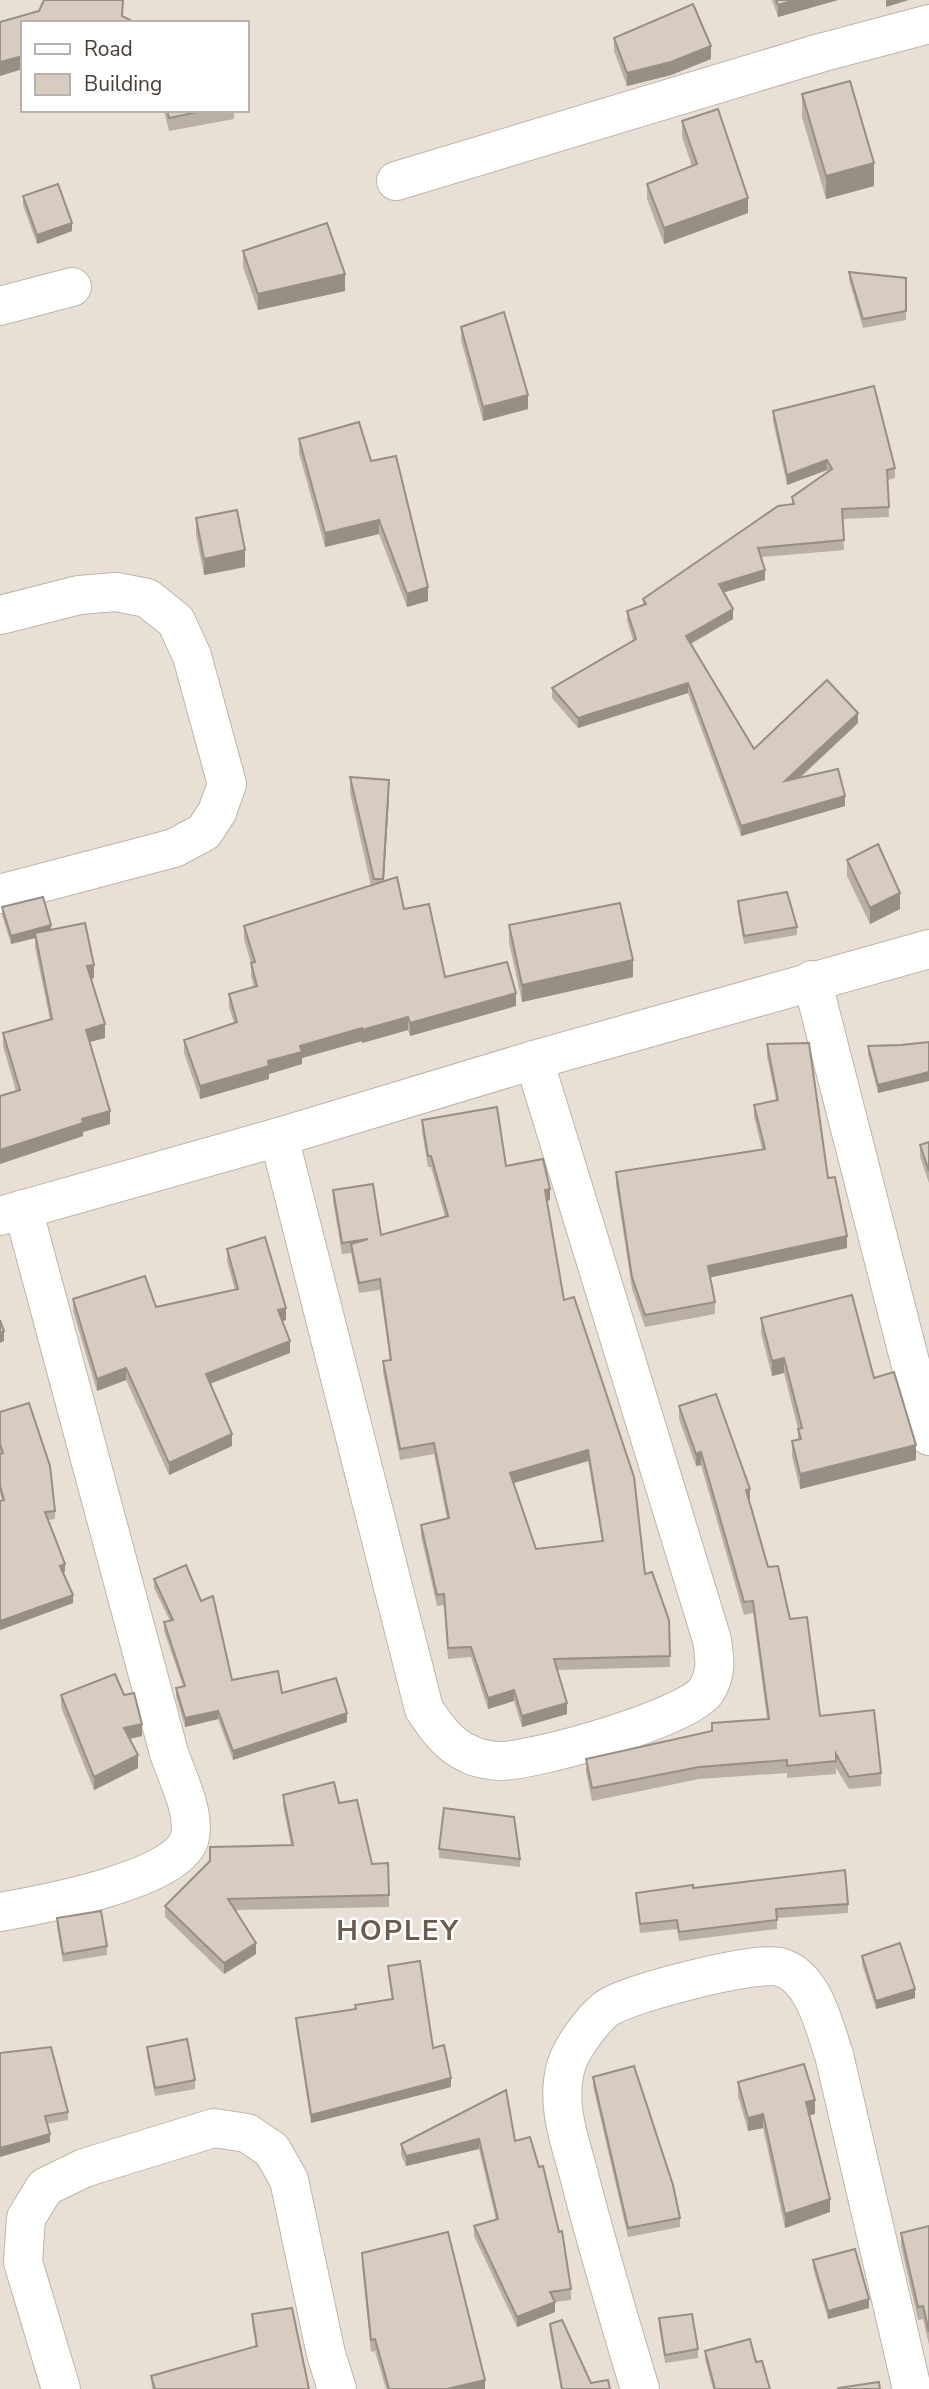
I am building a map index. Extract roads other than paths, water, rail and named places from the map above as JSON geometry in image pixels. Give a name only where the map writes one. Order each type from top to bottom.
[{"type":"street","points":[[396,181],[820,53],[929,24]]},
{"type":"street","points":[[0,306],[72,287]]},
{"type":"street","points":[[0,615],[79,595],[116,592],[147,598],[176,621],[192,656],[227,784],[217,811],[204,832],[174,848],[0,894]]},
{"type":"street","points":[[0,1912],[140,1879],[181,1853],[190,1837],[189,1813],[169,1753],[11,1212],[279,1138],[534,1060],[929,949]]},
{"type":"street","points":[[812,980],[929,1436]]},
{"type":"street","points":[[279,1138],[424,1709],[443,1737],[469,1755],[499,1761],[538,1756],[682,1709],[705,1692],[716,1668],[712,1640],[534,1060]]},
{"type":"street","points":[[640,2389],[592,2225],[562,2107],[565,2068],[583,2037],[606,2009],[640,1993],[757,1967],[780,1967],[801,1981],[818,2007],[834,2055],[912,2389]]},
{"type":"street","points":[[61,2389],[23,2262],[26,2218],[45,2187],[84,2168],[214,2128],[247,2133],[272,2150],[289,2180],[326,2354],[337,2389]]},
{"type":"district","name":"HOPLEY","points":[[398,1930]]}]
